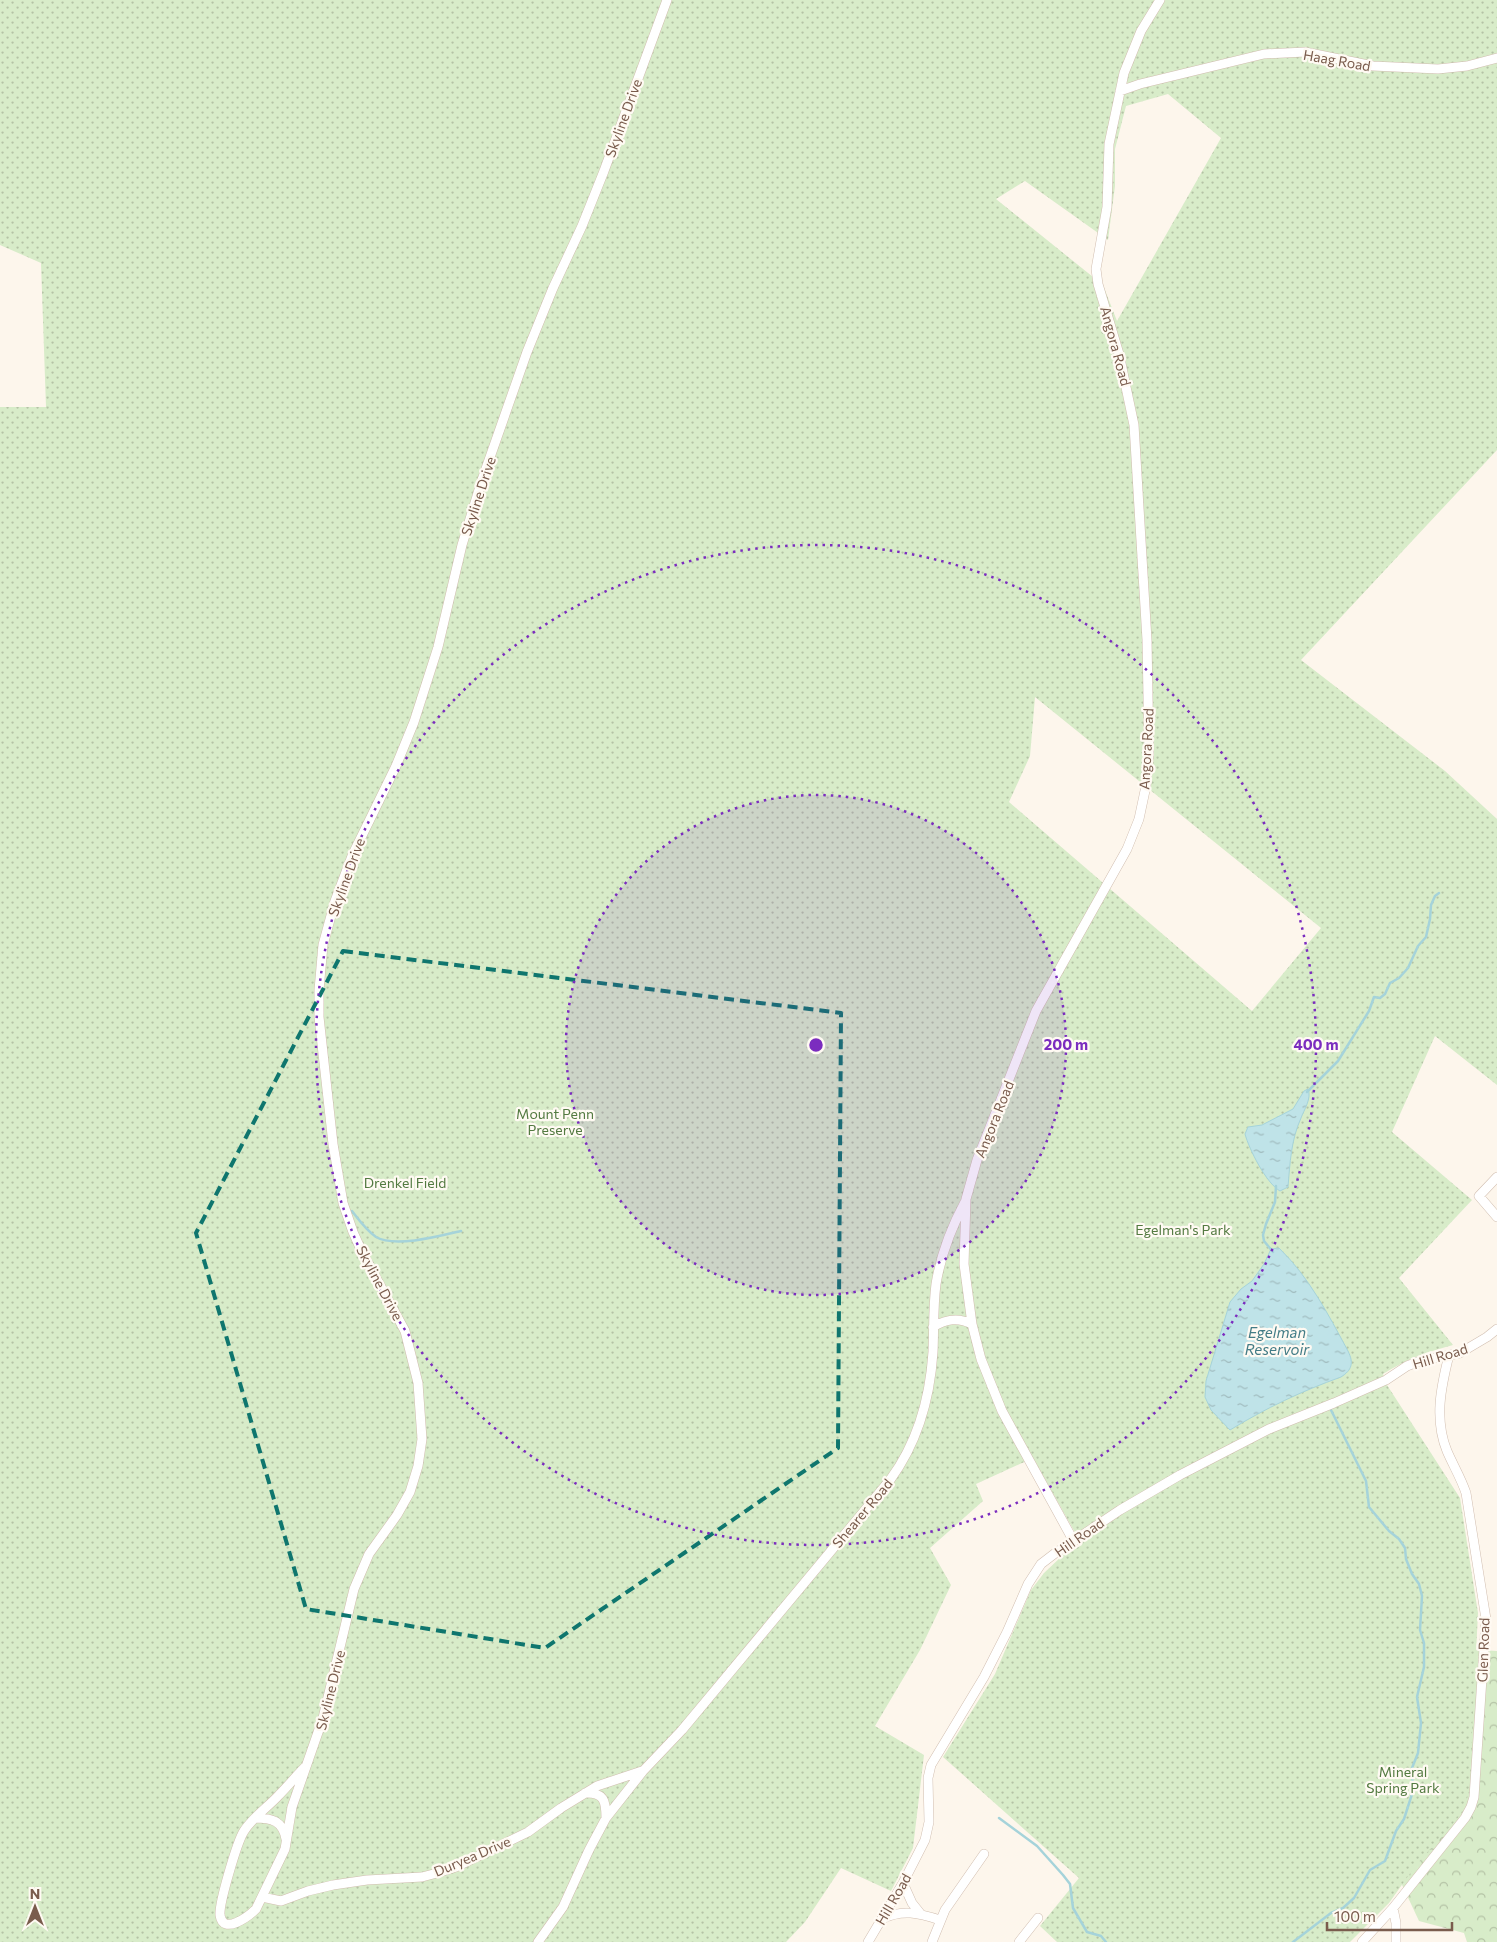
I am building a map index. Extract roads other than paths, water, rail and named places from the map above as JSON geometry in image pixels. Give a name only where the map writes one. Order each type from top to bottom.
[{"type":"street","name":"Skyline Drive","points":[[305,1767],[244,1831],[232,1861],[221,1906],[220,1917],[223,1922],[234,1924],[250,1915],[256,1909],[268,1881],[282,1856],[287,1842],[292,1807],[324,1718],[357,1581],[369,1554],[397,1515],[410,1492],[418,1466],[422,1439],[418,1383],[405,1331],[368,1265],[353,1232],[339,1182],[319,1017],[323,945],[335,901],[352,856],[396,766],[414,722],[440,639],[472,511],[527,352],[552,288],[593,198],[667,0]]},
{"type":"street","name":"Angora Road","points":[[1073,1540],[994,1393],[981,1359],[972,1324],[964,1264],[966,1199],[977,1160],[1036,1011],[1127,849],[1142,809],[1147,779],[1149,754],[1147,640],[1134,425],[1121,362],[1098,284],[1096,269],[1106,206],[1109,144],[1124,73],[1138,38],[1160,0]]},
{"type":"street","name":"Haag Road","points":[[1120,91],[1140,84],[1264,54],[1305,52],[1373,66],[1428,69],[1454,68],[1497,58]]},
{"type":"street","points":[[1497,1177],[1479,1196],[1497,1217]]},
{"type":"street","name":"Shearer Road","points":[[643,1771],[682,1730],[896,1472],[913,1441],[924,1409],[932,1371],[933,1308],[940,1263],[952,1226],[966,1199]]},
{"type":"street","points":[[933,1327],[948,1320],[964,1320],[972,1324]]},
{"type":"street","name":"Hill Road","points":[[868,1942],[903,1883],[925,1840],[928,1828],[928,1778],[930,1765],[984,1677],[1032,1577],[1041,1564],[1108,1517],[1171,1480],[1269,1429],[1386,1380],[1407,1366],[1420,1361],[1449,1355],[1473,1346],[1497,1329]]},
{"type":"street","name":"Glen Road","points":[[1362,1942],[1393,1908],[1465,1818],[1472,1807],[1476,1782],[1486,1619],[1466,1494],[1440,1431],[1440,1404],[1449,1355]]},
{"type":"street","points":[[538,1942],[563,1907],[606,1818],[643,1771]]},
{"type":"street","name":"Duryea Drive","points":[[262,1897],[280,1901],[333,1885],[368,1880],[422,1877],[456,1867],[528,1832],[597,1786],[643,1771]]},
{"type":"street","points":[[583,1794],[599,1795],[604,1800],[606,1818]]},
{"type":"street","points":[[255,1818],[276,1821],[285,1831],[287,1842]]},
{"type":"street","points":[[932,1942],[940,1920],[984,1854]]},
{"type":"street","points":[[903,1883],[912,1903],[920,1913]]},
{"type":"street","points":[[1393,1908],[1396,1923],[1396,1942]]},
{"type":"street","points":[[882,1919],[892,1914],[920,1913],[940,1920]]},
{"type":"street","points":[[1018,1942],[1038,1918]]},
{"type":"water","points":[[1308,1089],[1308,1100],[1293,1143],[1288,1187],[1280,1191],[1269,1181],[1254,1157],[1245,1134],[1248,1127],[1262,1125],[1293,1109],[1304,1091]]},
{"type":"water","name":"Egelman Reservoir","points":[[1279,1248],[1300,1271],[1317,1296],[1348,1351],[1351,1366],[1348,1372],[1341,1377],[1284,1400],[1230,1430],[1211,1410],[1205,1397],[1206,1381],[1230,1302],[1241,1289],[1252,1281],[1264,1264],[1271,1249]]},
{"type":"waterway","points":[[1307,1092],[1338,1061],[1369,1011],[1374,997],[1380,998],[1385,994],[1390,983],[1399,978],[1408,968],[1418,946],[1426,937],[1431,905],[1435,896],[1439,893]]},
{"type":"waterway","points":[[1273,1252],[1264,1241],[1263,1235],[1275,1202],[1276,1186]]},
{"type":"waterway","points":[[352,1211],[369,1231],[376,1237],[384,1240],[418,1240],[461,1231]]},
{"type":"waterway","points":[[1293,1942],[1331,1913],[1343,1908],[1354,1898],[1370,1870],[1385,1861],[1396,1831],[1404,1819],[1413,1791],[1412,1768],[1418,1753],[1421,1723],[1417,1697],[1424,1667],[1424,1643],[1420,1630],[1422,1596],[1419,1584],[1412,1574],[1406,1559],[1405,1548],[1369,1507],[1366,1481],[1331,1410]]},
{"type":"waterway","points":[[999,1818],[1037,1846],[1063,1875],[1070,1884],[1073,1908],[1087,1932],[1101,1936],[1106,1942]]},
{"type":"park label","name":"Mount Penn Preserve","points":[[555,1122]]},
{"type":"park label","name":"Drenkel Field","points":[[405,1182]]},
{"type":"park label","name":"Egelman's Park","points":[[1183,1229]]},
{"type":"park label","name":"Mineral Spring Park","points":[[1403,1779]]}]
